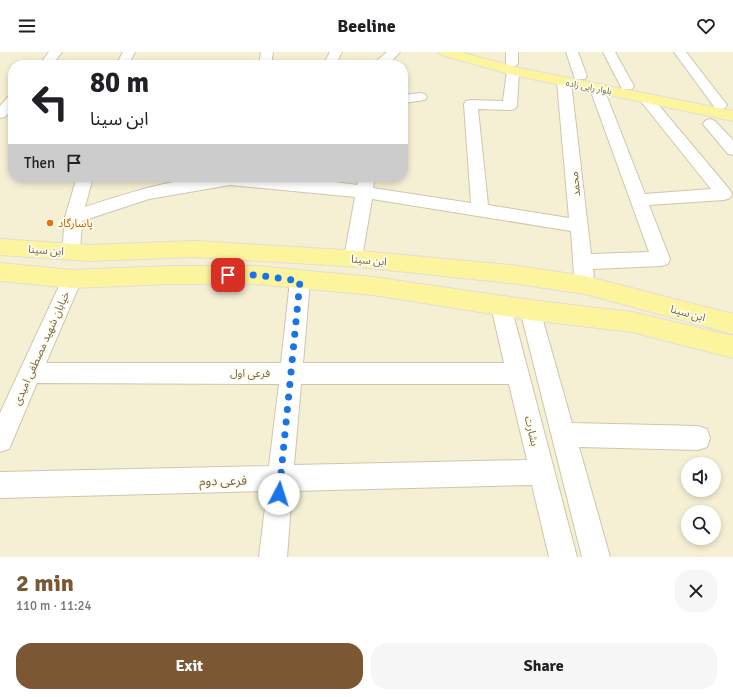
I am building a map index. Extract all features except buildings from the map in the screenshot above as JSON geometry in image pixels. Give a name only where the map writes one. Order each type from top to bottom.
[{"type":"main road","name":"بلوار رایی زاده","points":[[448,52],[512,62],[726,106]]},
{"type":"main road","name":"بلوار رایی زاده","points":[[475,52],[512,62],[564,82],[733,116]]},
{"type":"main road","name":"ابن سینا","points":[[0,247],[89,253],[195,249],[353,258],[511,274],[585,285],[733,324]]},
{"type":"main road","name":"ابن سینا","points":[[0,272],[72,278],[171,275],[256,275],[300,281],[373,286],[501,306],[632,322],[733,347]]},
{"type":"main road","points":[[626,295],[636,310],[632,322]]},
{"type":"main road","points":[[699,316],[697,327],[705,340]]},
{"type":"street","points":[[49,60],[56,52]]},
{"type":"street","points":[[386,60],[394,52]]},
{"type":"street","points":[[572,52],[580,76]]},
{"type":"street","points":[[610,52],[627,86]]},
{"type":"street","points":[[680,52],[726,106]]},
{"type":"street","points":[[480,211],[471,104],[510,106],[512,62]]},
{"type":"street","name":"محمد","points":[[564,82],[585,285]]},
{"type":"street","points":[[582,262],[660,259],[597,89]]},
{"type":"street","points":[[408,98],[420,97]]},
{"type":"street","points":[[639,200],[724,194],[646,99]]},
{"type":"street","points":[[0,114],[8,105]]},
{"type":"street","points":[[710,124],[733,150]]},
{"type":"street","points":[[71,252],[74,217],[84,182]]},
{"type":"street","points":[[148,193],[152,182]]},
{"type":"street","points":[[74,217],[148,193],[208,182]]},
{"type":"street","points":[[314,182],[366,185],[480,211],[579,226]]},
{"type":"street","points":[[353,258],[366,185]]},
{"type":"street","name":"خیابان شهید مصطفی امیدی","points":[[0,440],[72,278]]},
{"type":"street","points":[[273,557],[300,281]]},
{"type":"street","name":"بشارت","points":[[501,306],[562,557]]},
{"type":"street","points":[[530,310],[596,557]]},
{"type":"street","name":"فرعی اول","points":[[31,373],[518,374]]},
{"type":"street","points":[[564,435],[698,438]]},
{"type":"street","name":"فرعی دوم","points":[[0,485],[541,472]]},
{"type":"shaded area","points":[[0,52],[733,52],[733,557],[0,557]]},
{"type":"place","name":"پاسارگاد","points":[[50,223]]},
{"type":"route","points":[[228,275],[256,275],[300,281],[279,494]]}]
